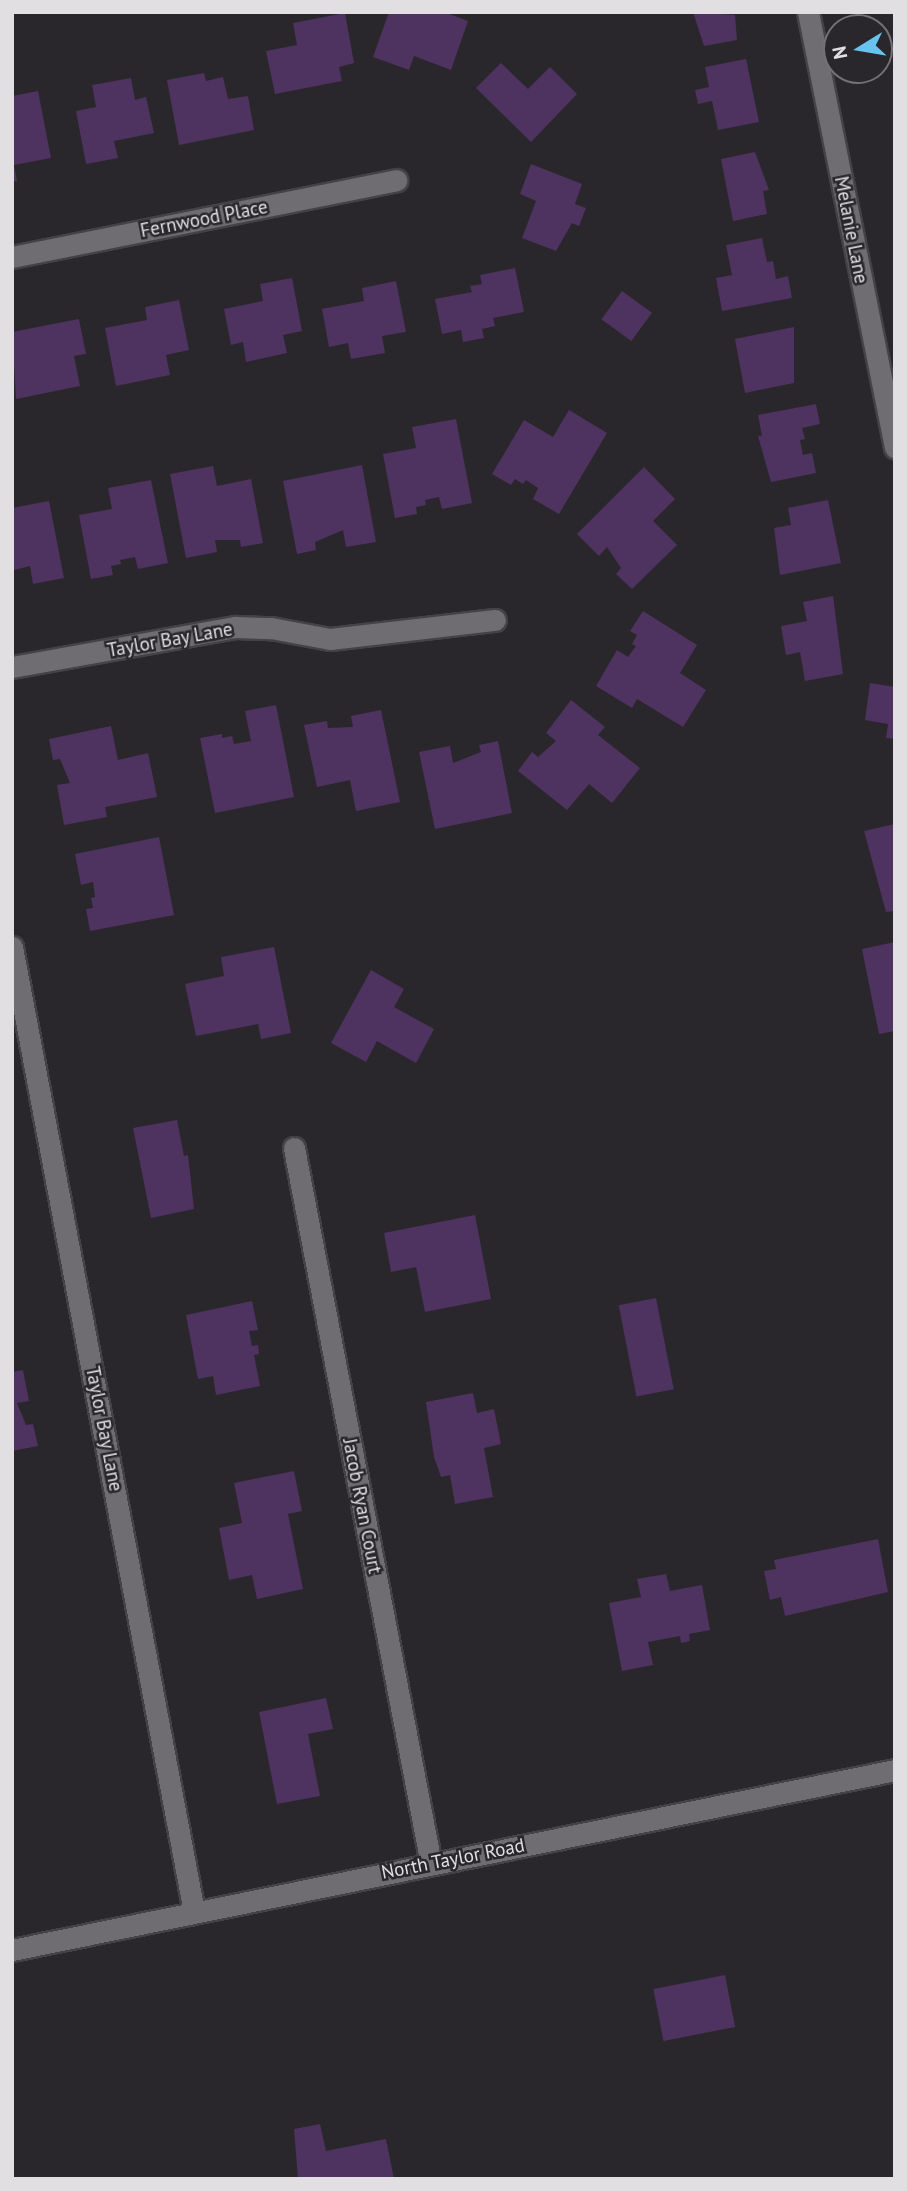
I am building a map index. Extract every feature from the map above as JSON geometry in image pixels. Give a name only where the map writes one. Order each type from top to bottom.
[{"type":"street","name":"Melanie Lane","points":[[808,12],[895,447]]},
{"type":"street","name":"Fernwood Place","points":[[12,257],[396,180]]},
{"type":"street","name":"Taylor Bay Lane","points":[[12,667],[235,627],[271,628],[330,639],[495,620]]},
{"type":"street","name":"Taylor Bay Lane","points":[[12,947],[194,1912]]},
{"type":"street","name":"Jacob Ryan Court","points":[[294,1148],[431,1864]]},
{"type":"street","name":"North Taylor Road","points":[[12,1950],[895,1770]]},
{"type":"building","points":[[389,12],[444,12],[468,21],[451,70],[414,56],[409,70],[373,57]]},
{"type":"building","points":[[693,12],[735,15],[737,40],[704,46]]},
{"type":"building","points":[[345,13],[354,63],[339,67],[342,81],[275,94],[266,51],[297,45],[293,23]]},
{"type":"building","points":[[746,59],[759,122],[718,130],[712,101],[698,104],[695,90],[709,87],[705,67]]},
{"type":"building","points":[[501,63],[528,89],[550,67],[577,94],[531,142],[476,88]]},
{"type":"building","points":[[204,73],[206,81],[223,77],[228,99],[248,96],[254,130],[179,145],[167,80]]},
{"type":"building","points":[[131,78],[135,100],[146,97],[154,133],[114,141],[118,158],[86,164],[76,111],[96,107],[92,85]]},
{"type":"building","points":[[38,91],[51,158],[14,165],[17,181],[12,182],[12,96]]},
{"type":"building","points":[[755,152],[769,190],[763,191],[767,214],[733,221],[721,159]]},
{"type":"building","points":[[531,164],[582,184],[575,204],[586,208],[579,226],[572,223],[556,251],[522,238],[536,201],[520,194]]},
{"type":"building","points":[[762,238],[767,262],[773,261],[776,279],[788,276],[792,298],[722,311],[716,278],[732,275],[726,245]]},
{"type":"building","points":[[515,268],[524,312],[493,318],[495,326],[482,329],[484,338],[463,342],[461,330],[442,334],[435,299],[472,292],[470,286],[482,284],[480,275]]},
{"type":"building","points":[[292,278],[302,331],[283,335],[287,353],[246,362],[243,342],[231,345],[224,309],[263,301],[260,284]]},
{"type":"building","points":[[396,281],[406,332],[382,336],[385,353],[351,359],[348,343],[329,347],[322,309],[364,301],[362,288]]},
{"type":"building","points":[[622,291],[652,313],[631,341],[601,319]]},
{"type":"building","points":[[179,300],[189,350],[166,355],[170,375],[116,386],[105,328],[147,320],[145,307]]},
{"type":"building","points":[[79,319],[86,354],[74,356],[80,386],[16,399],[12,332]]},
{"type":"building","points":[[794,327],[794,383],[745,393],[735,339]]},
{"type":"building","points":[[816,404],[820,424],[802,428],[805,439],[800,440],[803,455],[812,453],[816,473],[771,482],[758,436],[762,436],[758,415]]},
{"type":"building","points":[[569,410],[607,433],[559,514],[533,499],[538,488],[526,480],[523,484],[515,479],[511,485],[492,474],[524,420],[553,437]]},
{"type":"building","points":[[456,419],[472,503],[442,509],[439,497],[425,500],[426,505],[416,507],[417,514],[395,518],[383,454],[416,448],[412,427]]},
{"type":"building","points":[[362,465],[376,542],[346,547],[343,530],[315,542],[316,550],[297,554],[283,481]]},
{"type":"building","points":[[213,466],[217,486],[251,479],[263,543],[241,547],[240,540],[215,540],[217,552],[186,558],[170,474]]},
{"type":"building","points":[[644,467],[675,499],[653,521],[677,545],[632,589],[616,574],[621,568],[607,547],[599,556],[577,534]]},
{"type":"building","points":[[151,480],[168,563],[138,569],[135,557],[120,560],[121,564],[111,566],[113,575],[91,579],[79,515],[112,509],[108,488]]},
{"type":"building","points":[[828,500],[841,563],[780,575],[774,528],[791,525],[788,508]]},
{"type":"building","points":[[49,501],[64,578],[33,584],[30,566],[14,570],[12,576],[12,508]]},
{"type":"building","points":[[833,596],[843,674],[805,681],[800,652],[786,655],[781,626],[807,621],[803,602]]},
{"type":"building","points":[[643,611],[697,645],[680,673],[706,690],[683,727],[637,699],[632,708],[596,686],[617,650],[628,657],[636,646],[632,644],[637,635],[630,631]]},
{"type":"building","points":[[870,683],[895,687],[895,739],[886,738],[888,724],[865,720]]},
{"type":"building","points":[[571,700],[605,727],[598,735],[640,768],[612,803],[589,784],[567,810],[518,771],[532,752],[538,757],[556,741],[546,733]]},
{"type":"building","points":[[276,705],[294,797],[215,813],[200,738],[222,734],[222,738],[232,736],[234,744],[251,741],[245,711]]},
{"type":"building","points":[[381,710],[400,802],[356,811],[350,780],[317,787],[304,725],[327,721],[328,728],[353,727],[351,716]]},
{"type":"building","points":[[111,726],[118,760],[148,753],[157,797],[105,807],[107,817],[64,825],[57,785],[70,783],[60,759],[53,760],[49,739]]},
{"type":"building","points":[[498,741],[512,813],[435,829],[419,752],[450,746],[453,763],[481,752],[479,745]]},
{"type":"building","points":[[895,824],[895,911],[886,912],[864,831]]},
{"type":"building","points":[[159,837],[174,915],[90,931],[86,909],[93,908],[93,882],[81,885],[75,854]]},
{"type":"building","points":[[895,942],[895,1031],[879,1034],[862,949]]},
{"type":"building","points":[[274,947],[291,1033],[261,1039],[258,1024],[196,1036],[185,984],[224,976],[221,957]]},
{"type":"building","points":[[371,970],[404,989],[394,1007],[434,1029],[416,1063],[377,1041],[366,1062],[331,1043]]},
{"type":"building","points":[[177,1120],[184,1156],[188,1155],[194,1209],[151,1218],[133,1128]]},
{"type":"building","points":[[475,1215],[491,1299],[425,1312],[416,1267],[391,1272],[384,1233]]},
{"type":"building","points":[[656,1298],[674,1389],[636,1397],[619,1305]]},
{"type":"building","points":[[252,1301],[258,1330],[249,1331],[252,1346],[258,1345],[259,1354],[254,1355],[260,1386],[216,1395],[213,1376],[198,1379],[186,1315]]},
{"type":"building","points":[[23,1370],[29,1401],[17,1403],[26,1425],[33,1424],[38,1446],[12,1451],[12,1372]]},
{"type":"building","points":[[473,1393],[477,1413],[494,1409],[501,1444],[484,1448],[493,1497],[455,1504],[450,1475],[441,1477],[434,1457],[426,1402]]},
{"type":"building","points":[[294,1471],[302,1511],[288,1514],[303,1589],[257,1599],[252,1575],[229,1580],[219,1528],[242,1523],[234,1483]]},
{"type":"building","points":[[878,1539],[888,1592],[785,1616],[781,1597],[770,1600],[764,1571],[776,1569],[774,1560]]},
{"type":"building","points":[[666,1574],[670,1591],[702,1585],[710,1630],[689,1634],[690,1641],[681,1643],[680,1636],[648,1642],[653,1665],[622,1671],[609,1603],[641,1597],[637,1579]]},
{"type":"building","points":[[326,1698],[333,1729],[308,1734],[320,1796],[277,1804],[259,1712]]},
{"type":"building","points":[[725,1975],[735,2027],[663,2041],[653,1989]]},
{"type":"building","points":[[320,2124],[326,2151],[386,2139],[394,2179],[298,2179],[294,2129]]}]
